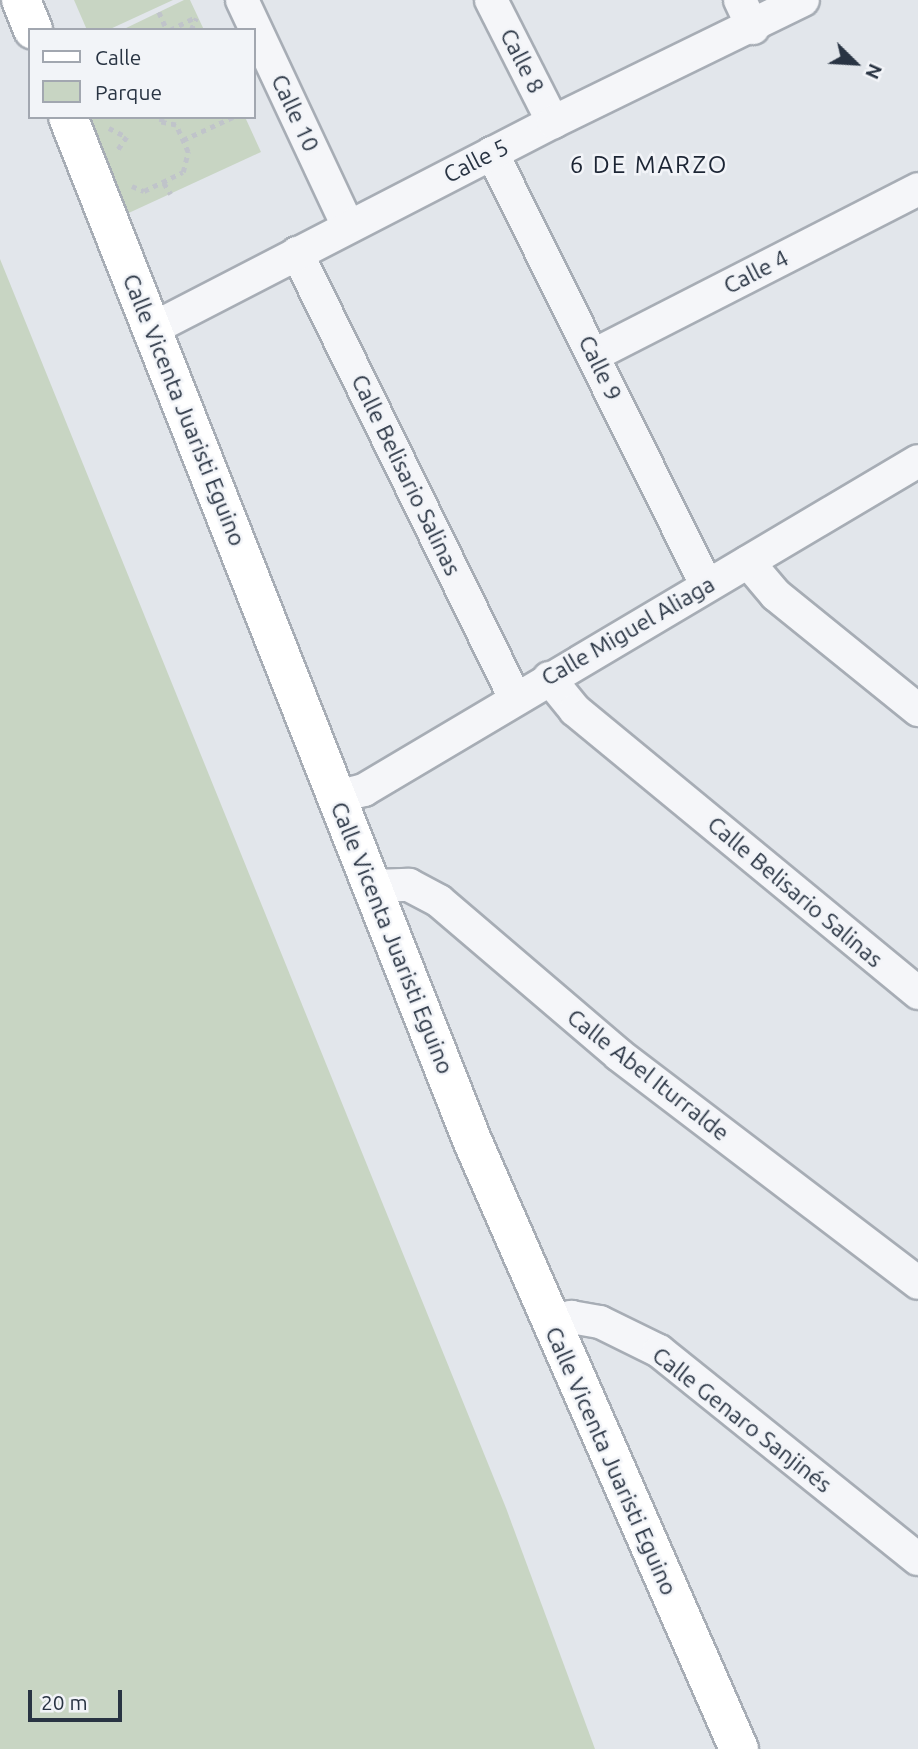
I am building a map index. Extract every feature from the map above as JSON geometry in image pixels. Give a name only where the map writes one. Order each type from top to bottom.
[{"type":"main road","points":[[21,0],[32,28]]},
{"type":"main road","name":"Calle Vicenta Juaristi Eguino","points":[[69,119],[336,797],[375,886],[472,1140],[549,1322],[739,1749]]},
{"type":"street","name":"Calle 10","points":[[242,0],[255,28]]},
{"type":"street","name":"Calle 8","points":[[491,0],[552,122]]},
{"type":"street","name":"Calle 5","points":[[152,329],[552,122],[746,14],[803,0]]},
{"type":"street","name":"Calle 10","points":[[256,30],[348,226]]},
{"type":"street","name":"Calle 9","points":[[492,153],[706,584]]},
{"type":"street","name":"Calle 4","points":[[594,355],[918,189]]},
{"type":"street","name":"Calle Belisario Salinas","points":[[297,253],[515,698]]},
{"type":"street","name":"Calle Miguel Aliaga","points":[[336,797],[364,790],[706,584],[918,461]]},
{"type":"street","points":[[748,562],[776,595],[918,710]]},
{"type":"street","name":"Calle Belisario Salinas","points":[[549,678],[575,710],[918,993]]},
{"type":"street","name":"Calle Abel Iturralde","points":[[375,886],[409,885],[439,901],[619,1055],[918,1283]]},
{"type":"street","name":"Calle Genaro Sanjinés","points":[[549,1322],[571,1317],[600,1322],[659,1352],[918,1559]]},
{"type":"path","points":[[159,12],[168,28]]},
{"type":"path","points":[[173,28],[197,16],[192,28]]},
{"type":"path","points":[[162,119],[161,122],[176,125],[188,152],[183,172],[164,183],[172,194]]},
{"type":"path","points":[[183,141],[229,119]]},
{"type":"green space","points":[[74,0],[173,0],[112,28],[86,28]]},
{"type":"green space","points":[[184,0],[190,0],[203,28],[126,28]]},
{"type":"green space","points":[[85,119],[246,119],[261,152],[120,217]]},
{"type":"green space","points":[[0,259],[506,1508],[595,1749],[0,1749]]},
{"type":"district","name":"6 DE MARZO","points":[[649,165]]}]
